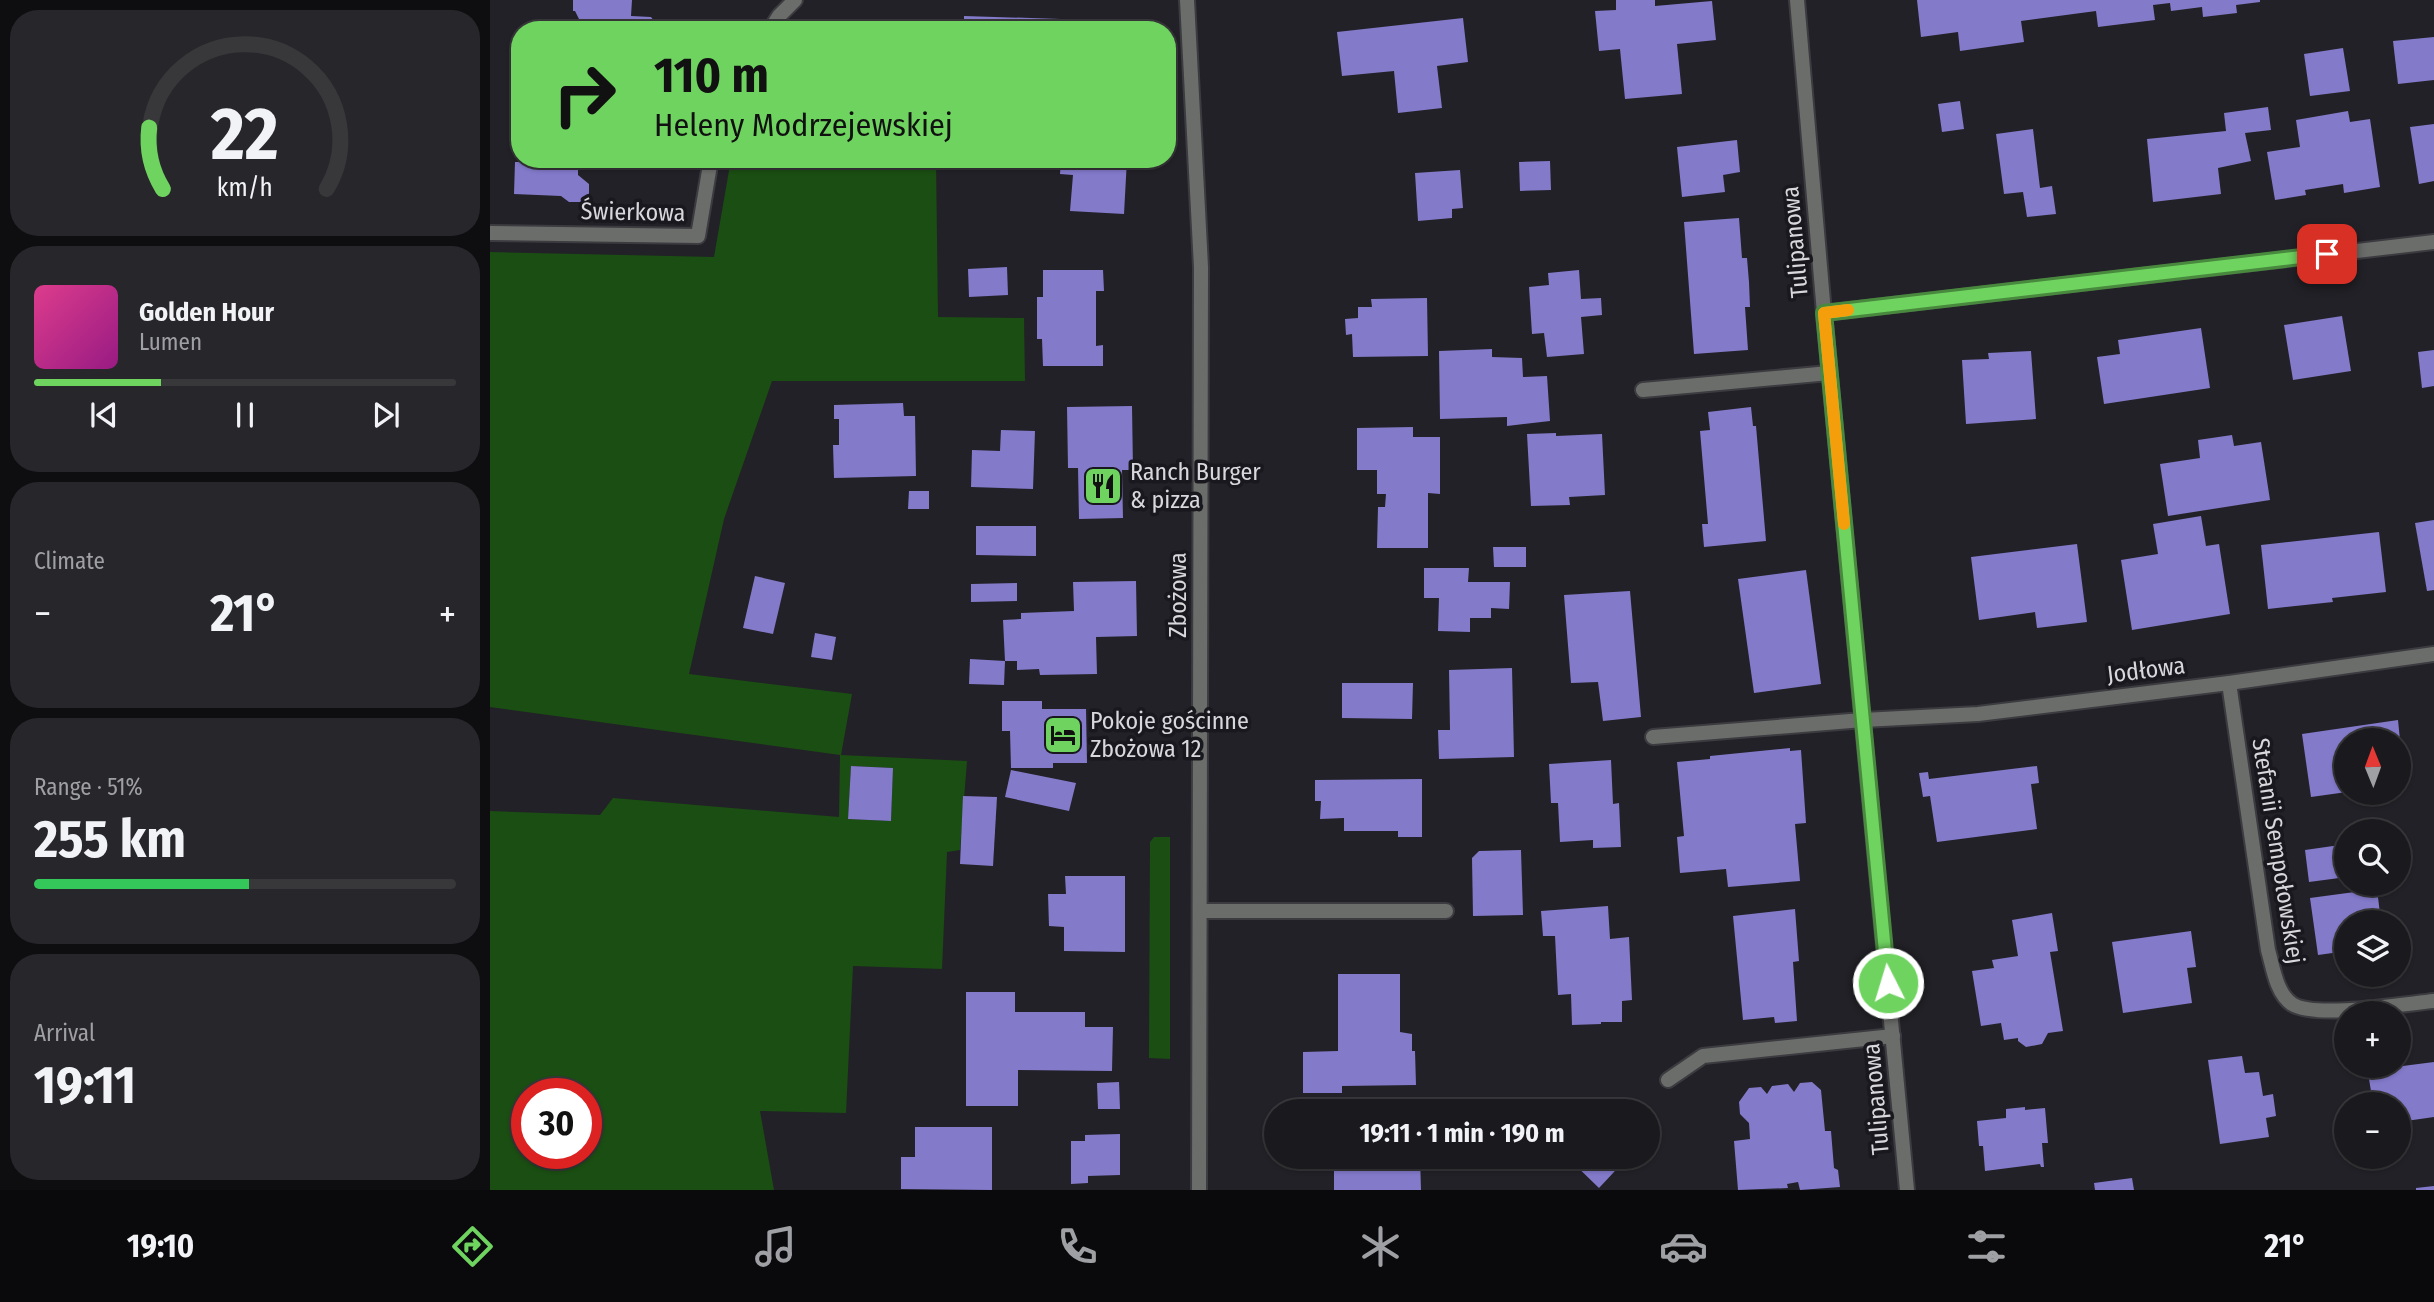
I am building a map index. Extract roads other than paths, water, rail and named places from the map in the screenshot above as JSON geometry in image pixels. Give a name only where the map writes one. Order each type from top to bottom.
[{"type":"street","points":[[776,21],[796,0]]},
{"type":"street","name":"Zbożowa","points":[[1187,0],[1201,267],[1199,1190]]},
{"type":"street","name":"Tulipanowa","points":[[1797,0],[1829,373],[1907,1190]]},
{"type":"street","name":"Świerkowa","points":[[490,233],[698,236],[709,168]]},
{"type":"street","points":[[1824,313],[2434,242]]},
{"type":"street","points":[[1643,390],[1829,373]]},
{"type":"street","name":"Jodłowa","points":[[1653,737],[1863,720],[1978,714],[2434,654]]},
{"type":"street","name":"Stefanii Sempołowskiej","points":[[2229,683],[2268,950],[2278,986],[2292,1004],[2323,1012],[2434,1002]]},
{"type":"street","points":[[1201,911],[1446,911]]},
{"type":"street","points":[[1668,1080],[1703,1056],[1893,1036]]},
{"type":"place","name":"Ranch Burger & pizza","points":[[1103,486]]},
{"type":"place","name":"Pokoje gościnne Zbożowa 12","points":[[1063,735]]}]
